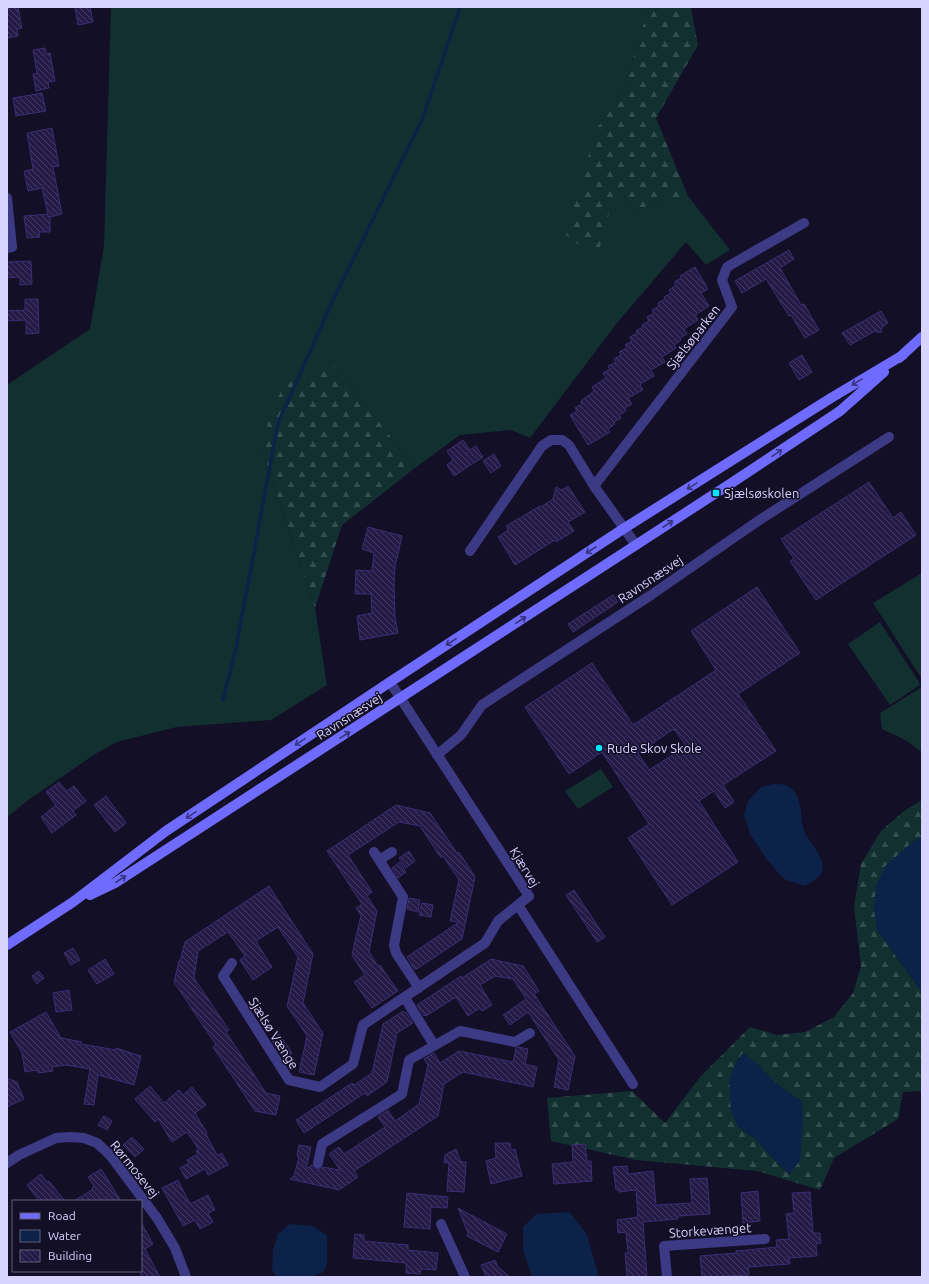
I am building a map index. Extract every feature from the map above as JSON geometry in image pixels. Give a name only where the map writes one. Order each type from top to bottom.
[{"type":"main road","name":"Ravnsnæsvej","points":[[73,902],[115,883],[400,699],[840,411],[922,337]]},
{"type":"main road","name":"Ravnsnæsvej","points":[[7,945],[73,902],[166,832],[390,682],[623,529],[831,398],[903,355]]},
{"type":"street","points":[[7,198],[12,247],[7,248]]},
{"type":"street","name":"Sjælsøparken","points":[[594,486],[732,307],[722,280],[727,268],[804,223]]},
{"type":"street","name":"Ravnsnæsvej","points":[[437,755],[461,735],[482,705],[651,595],[758,521],[889,437]]},
{"type":"street","points":[[470,551],[542,446],[551,440],[562,440],[569,445],[594,486],[623,529],[636,545]]},
{"type":"street","name":"Kjærvej","points":[[390,682],[529,896],[518,905],[633,1084]]},
{"type":"street","points":[[392,852],[377,856],[402,897],[394,945],[396,953],[419,988]]},
{"type":"street","name":"Sjælsø Vænge","points":[[232,963],[223,976],[289,1080],[320,1087],[353,1064],[363,1025],[485,944],[498,921],[518,905]]},
{"type":"street","points":[[405,998],[434,1045]]},
{"type":"street","points":[[318,1163],[322,1144],[402,1094],[409,1060],[460,1031],[515,1042],[530,1033]]},
{"type":"street","name":"Rørmosevej","points":[[7,1163],[19,1155],[56,1138],[76,1137],[84,1138],[97,1143],[110,1155],[157,1218],[174,1248],[186,1277]]},
{"type":"street","points":[[441,1224],[465,1277]]},
{"type":"street","name":"Storkevænget","points":[[667,1277],[664,1246],[765,1239]]},
{"type":"green space","points":[[111,7],[649,7],[623,90],[596,129],[616,187],[636,209],[688,196],[730,250],[706,265],[686,242],[617,323],[530,438],[511,430],[460,435],[415,468],[335,366],[261,446],[315,608],[327,685],[271,720],[177,727],[117,742],[95,754],[27,801],[7,817],[7,385],[90,329],[104,245]]},
{"type":"green space","points":[[649,7],[692,7],[698,45],[656,118],[688,196],[636,209],[616,187],[597,258],[566,235],[596,129],[623,90]]},
{"type":"green space","points":[[335,366],[415,468],[342,525],[315,608],[261,446],[271,413],[284,384]]},
{"type":"green space","points":[[922,573],[922,679],[873,603]]},
{"type":"green space","points":[[880,622],[920,685],[890,705],[848,644]]},
{"type":"green space","points":[[922,687],[922,752],[905,740],[882,729],[880,713]]},
{"type":"green space","points":[[601,769],[613,787],[578,809],[565,791]]},
{"type":"green space","points":[[922,800],[922,837],[913,842],[877,930],[922,992],[922,1091],[903,1092],[898,1119],[834,1158],[820,1190],[757,1171],[636,1160],[551,1141],[547,1098],[632,1091],[665,1123],[701,1076],[750,1027],[777,1035],[805,1032],[834,1017],[853,993],[861,966],[854,907],[861,864],[881,831],[904,811]],"holes":[[[743,1053],[757,1064],[773,1081],[802,1102],[789,1174],[756,1139],[738,1127],[736,1063]]]},
{"type":"water","points":[[773,784],[783,784],[788,786],[796,794],[799,800],[804,831],[822,861],[822,872],[813,881],[804,886],[784,879],[768,861],[750,834],[744,814],[748,801],[761,787]]},
{"type":"water","points":[[922,837],[922,992],[877,930],[874,909],[876,885],[886,865],[913,842]]},
{"type":"water","points":[[743,1053],[757,1064],[773,1081],[802,1102],[803,1123],[800,1161],[789,1174],[756,1139],[738,1127],[731,1111],[729,1081],[736,1063]]},
{"type":"water","points":[[570,1212],[587,1235],[599,1277],[532,1277],[523,1250],[523,1227],[536,1214]]},
{"type":"water","points":[[290,1224],[312,1226],[327,1235],[327,1263],[324,1272],[311,1277],[277,1277],[272,1271],[273,1251],[278,1234]]},
{"type":"building","points":[[7,7],[18,7],[22,28],[17,29],[18,36],[7,38]]},
{"type":"building","points":[[75,7],[90,7],[93,22],[78,25]]},
{"type":"building","points":[[45,48],[46,54],[50,53],[55,81],[48,82],[49,88],[36,91],[33,74],[37,73],[33,50]]},
{"type":"building","points":[[42,93],[46,111],[16,116],[13,98]]},
{"type":"building","points":[[52,128],[59,166],[53,167],[62,214],[50,217],[50,232],[39,232],[40,237],[27,238],[24,216],[48,214],[42,188],[28,191],[24,171],[33,169],[27,133]]},
{"type":"building","points":[[789,250],[794,259],[780,268],[801,305],[804,304],[819,330],[805,338],[791,315],[789,316],[766,279],[742,293],[735,281]]},
{"type":"building","points":[[31,261],[32,284],[20,285],[20,277],[7,278],[7,262]]},
{"type":"building","points":[[695,267],[708,289],[701,293],[709,306],[695,315],[698,320],[684,329],[687,334],[680,338],[681,340],[674,345],[676,348],[662,357],[665,362],[651,370],[654,376],[640,384],[643,390],[628,398],[632,404],[625,408],[626,411],[619,415],[621,418],[614,422],[615,424],[608,429],[610,432],[588,445],[570,415],[577,411],[575,408],[582,404],[581,401],[594,391],[592,387],[606,378],[603,373],[610,369],[608,366],[616,362],[614,359],[621,355],[619,352],[627,348],[625,345],[632,341],[630,337],[643,327],[642,325],[649,321],[647,317],[654,313],[652,310],[659,306],[658,303],[665,299],[664,297],[671,293],[669,290],[676,285],[674,282],[681,278],[680,276]]},
{"type":"building","points":[[25,299],[38,299],[39,333],[26,334],[26,320],[7,321],[7,311],[25,310]]},
{"type":"building","points":[[881,311],[888,323],[882,327],[881,333],[875,331],[850,345],[842,333]]},
{"type":"building","points":[[802,355],[812,372],[799,380],[789,363]]},
{"type":"building","points":[[463,440],[470,450],[476,446],[483,457],[454,476],[447,465],[453,460],[447,451]]},
{"type":"building","points":[[494,454],[501,466],[491,473],[483,461]]},
{"type":"building","points":[[869,482],[893,518],[901,512],[916,535],[816,600],[790,561],[794,559],[781,539]]},
{"type":"building","points":[[568,486],[585,512],[568,522],[574,531],[556,542],[555,540],[515,565],[498,537],[508,530],[506,526],[553,499],[556,487],[562,490]]},
{"type":"building","points":[[368,527],[402,536],[395,567],[394,583],[395,617],[398,633],[360,640],[357,616],[372,613],[371,594],[355,594],[356,570],[372,571],[374,553],[362,549]]},
{"type":"building","name":"Rude Skov Skole","points":[[757,587],[800,653],[738,694],[776,751],[723,785],[734,802],[725,808],[714,791],[699,801],[738,862],[672,905],[628,838],[649,824],[602,752],[569,774],[525,707],[592,663],[633,725],[716,670],[691,631]],"holes":[[[674,729],[686,746],[649,770],[638,753]]]},
{"type":"building","points":[[613,595],[618,602],[573,632],[568,624]]},
{"type":"building","points":[[59,782],[67,791],[74,786],[86,801],[73,811],[76,815],[52,833],[41,817],[56,805],[46,792]]},
{"type":"building","points":[[106,796],[126,823],[115,832],[94,805]]},
{"type":"building","points":[[396,805],[430,813],[457,853],[459,852],[475,877],[462,939],[415,970],[407,957],[459,922],[450,921],[459,880],[443,856],[441,858],[420,826],[399,822],[348,855],[372,892],[367,896],[377,911],[369,952],[398,991],[372,1008],[354,982],[365,975],[352,955],[361,915],[356,908],[362,904],[327,851]]},
{"type":"building","points":[[409,851],[415,861],[406,868],[399,858]]},
{"type":"building","points":[[400,862],[406,872],[398,878],[392,868]]},
{"type":"building","points":[[269,886],[313,954],[303,1003],[323,1033],[314,1075],[299,1072],[307,1036],[287,1006],[298,957],[278,927],[256,941],[272,967],[253,980],[240,960],[245,956],[228,932],[198,951],[194,978],[229,1030],[226,1032],[266,1093],[280,1096],[276,1115],[255,1111],[213,1047],[216,1045],[174,982],[185,942]]},
{"type":"building","points":[[574,890],[605,937],[597,942],[566,895]]},
{"type":"building","points":[[409,898],[420,900],[418,912],[407,909]]},
{"type":"building","points":[[422,903],[433,905],[431,917],[419,915]]},
{"type":"building","points":[[73,948],[80,960],[71,965],[64,953]]},
{"type":"building","points":[[105,959],[114,974],[97,984],[88,970]]},
{"type":"building","points":[[491,959],[523,966],[539,991],[534,994],[575,1056],[568,1090],[554,1087],[559,1060],[528,1012],[510,1025],[503,1015],[526,999],[513,979],[495,976],[480,985],[492,1005],[482,1011],[480,1008],[468,1016],[456,997],[426,1016],[424,1016],[417,1005],[461,976],[462,978]]},
{"type":"building","points":[[39,971],[44,978],[37,984],[32,976]]},
{"type":"building","points":[[69,990],[72,1010],[56,1012],[53,993]]},
{"type":"building","points":[[403,1011],[405,1013],[406,1012],[413,1023],[397,1033],[387,1082],[367,1096],[365,1093],[304,1133],[296,1120],[352,1083],[354,1085],[372,1073],[383,1024]]},
{"type":"building","points":[[46,1012],[61,1038],[82,1042],[81,1044],[116,1050],[116,1048],[141,1056],[134,1085],[98,1075],[94,1105],[84,1104],[90,1069],[66,1065],[52,1067],[53,1071],[38,1073],[37,1070],[25,1072],[22,1053],[10,1032]]},
{"type":"building","points":[[279,1034],[292,1053],[283,1058],[271,1039]]},
{"type":"building","points":[[519,1047],[528,1049],[525,1064],[537,1067],[533,1087],[463,1072],[444,1084],[438,1116],[354,1171],[358,1177],[339,1190],[290,1179],[294,1176],[299,1157],[297,1156],[299,1145],[311,1147],[306,1169],[312,1165],[317,1169],[323,1167],[340,1170],[329,1154],[339,1147],[344,1154],[385,1127],[378,1117],[388,1110],[395,1121],[419,1104],[428,1065],[424,1059],[434,1053],[440,1063],[459,1051],[513,1062],[516,1048]]},
{"type":"building","points":[[7,1078],[17,1082],[24,1099],[7,1107]]},
{"type":"building","points":[[150,1086],[164,1103],[179,1090],[183,1095],[192,1087],[206,1105],[195,1113],[207,1133],[206,1134],[217,1155],[222,1153],[228,1165],[208,1175],[205,1169],[186,1179],[180,1168],[189,1163],[187,1160],[198,1154],[196,1151],[199,1150],[187,1132],[172,1142],[158,1119],[155,1122],[135,1099]]},
{"type":"building","points":[[104,1116],[112,1121],[107,1130],[98,1125]]},
{"type":"building","points":[[132,1137],[144,1149],[135,1157],[123,1145]]},
{"type":"building","points":[[495,1143],[510,1143],[511,1150],[515,1149],[522,1176],[491,1184],[486,1161],[496,1158]]},
{"type":"building","points":[[585,1144],[587,1161],[591,1161],[592,1181],[554,1184],[552,1164],[573,1162],[572,1145]]},
{"type":"building","points":[[456,1149],[461,1162],[466,1162],[464,1192],[447,1191],[449,1163],[444,1163],[445,1155]]},
{"type":"building","points":[[627,1166],[628,1174],[653,1171],[656,1205],[692,1203],[690,1179],[707,1178],[710,1214],[678,1216],[678,1219],[643,1222],[647,1277],[627,1277],[625,1253],[628,1253],[626,1232],[618,1233],[617,1220],[638,1217],[636,1190],[619,1192],[619,1190],[616,1190],[613,1167]]},
{"type":"building","points":[[101,1169],[120,1200],[76,1200],[93,1189],[92,1188],[94,1186],[88,1177]]},
{"type":"building","points":[[41,1174],[47,1182],[49,1181],[64,1200],[38,1200],[27,1185]]},
{"type":"building","points":[[178,1180],[190,1204],[208,1195],[215,1210],[208,1213],[213,1222],[200,1229],[195,1220],[183,1226],[162,1188]]},
{"type":"building","points":[[758,1191],[760,1221],[743,1223],[741,1193]]},
{"type":"building","points":[[810,1192],[813,1233],[820,1233],[821,1243],[816,1244],[817,1256],[789,1258],[790,1264],[748,1267],[749,1275],[702,1277],[700,1256],[777,1247],[776,1240],[789,1239],[786,1214],[794,1213],[792,1193]]},
{"type":"building","points":[[407,1193],[448,1197],[447,1208],[431,1207],[430,1229],[404,1227]]},
{"type":"building","points":[[458,1208],[507,1234],[498,1252],[467,1236],[468,1233]]},
{"type":"building","points":[[142,1224],[153,1244],[145,1249],[160,1277],[141,1277]]},
{"type":"building","points":[[355,1234],[364,1235],[364,1241],[408,1245],[408,1250],[438,1253],[436,1270],[421,1269],[420,1274],[406,1273],[406,1263],[353,1258]]},
{"type":"building","points":[[495,1260],[498,1267],[510,1277],[486,1277],[481,1265]]},
{"type":"waterway","points":[[223,700],[236,648],[278,423],[333,300],[422,120],[460,7]]},
{"type":"place","name":"Sjælsøskolen","points":[[716,493]]},
{"type":"place","name":"Rude Skov Skole","points":[[599,748]]}]
